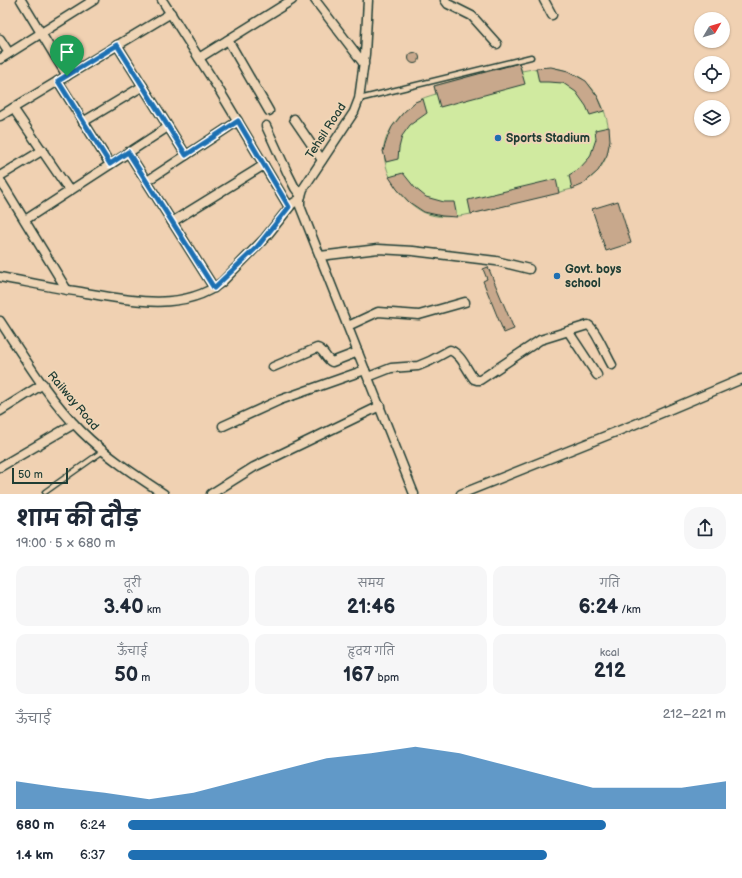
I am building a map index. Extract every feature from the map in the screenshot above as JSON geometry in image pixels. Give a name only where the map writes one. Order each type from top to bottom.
[{"type":"street","points":[[21,0],[67,76]]},
{"type":"street","points":[[0,59],[94,0]]},
{"type":"street","points":[[162,0],[238,121],[289,207]]},
{"type":"street","points":[[199,58],[292,0]]},
{"type":"street","points":[[315,0],[364,64]]},
{"type":"street","name":"Tehsil Road","points":[[300,197],[303,189],[354,112],[359,99],[367,34],[368,0]]},
{"type":"street","points":[[445,0],[448,4],[472,16],[498,44]]},
{"type":"street","points":[[544,0],[552,15]]},
{"type":"street","points":[[0,116],[171,13]]},
{"type":"street","points":[[0,39],[9,53]]},
{"type":"street","points":[[228,40],[269,111]]},
{"type":"street","points":[[117,45],[186,155]]},
{"type":"street","points":[[58,81],[110,164]]},
{"type":"street","points":[[84,122],[143,86]]},
{"type":"street","points":[[13,108],[70,190]]},
{"type":"street","points":[[294,119],[322,160]]},
{"type":"street","points":[[147,181],[238,121]]},
{"type":"street","points":[[25,220],[168,126]]},
{"type":"street","points":[[266,126],[300,197],[302,211],[414,494]]},
{"type":"street","points":[[0,176],[43,150]]},
{"type":"street","points":[[128,152],[214,288]]},
{"type":"street","points":[[172,222],[264,165]]},
{"type":"street","points":[[0,180],[67,290]]},
{"type":"street","points":[[0,277],[122,300],[154,302],[182,299],[214,288],[257,247],[289,207],[300,197]]},
{"type":"street","points":[[320,256],[378,249],[405,250],[496,261],[529,269]]},
{"type":"street","points":[[348,326],[378,312],[419,315],[465,302]]},
{"type":"street","name":"Railway Road","points":[[0,321],[43,384],[74,424],[133,474],[164,494]]},
{"type":"street","points":[[223,426],[280,400],[367,373],[391,368],[418,366],[450,350],[458,355],[474,379],[480,380],[533,343],[547,337],[588,325],[592,327],[612,365]]},
{"type":"street","points":[[568,331],[596,376]]},
{"type":"street","points":[[273,367],[317,348],[321,350],[332,362],[358,352]]},
{"type":"street","points":[[461,494],[633,425],[742,378]]},
{"type":"street","points":[[0,411],[43,384]]},
{"type":"street","points":[[211,494],[254,467],[380,406]]},
{"type":"street","points":[[0,467],[74,424]]},
{"type":"lane","points":[[359,99],[531,57]]},
{"type":"lane","points":[[45,492],[103,450]]},
{"type":"green space","name":"Sports Stadium","points":[[519,63],[522,71],[557,68],[575,75],[582,78],[597,96],[605,114],[609,135],[607,154],[598,171],[589,180],[572,189],[471,214],[453,217],[434,216],[415,207],[396,187],[387,170],[385,161],[384,146],[386,139],[399,117],[421,99],[436,94],[434,86]]},
{"type":"building","points":[[412,53],[416,53],[418,54],[418,62],[412,63],[409,60],[409,56]]},
{"type":"building","points":[[519,63],[525,84],[440,107],[434,86]]},
{"type":"building","points":[[551,67],[568,71],[586,81],[598,97],[604,111],[590,115],[586,106],[576,92],[563,83],[539,82],[536,68]]},
{"type":"building","points":[[423,99],[427,113],[410,125],[402,136],[398,159],[386,162],[383,151],[392,127],[403,113],[415,102]]},
{"type":"building","points":[[609,127],[610,140],[607,155],[598,171],[582,185],[572,189],[569,175],[579,169],[590,157],[596,139],[595,130]]},
{"type":"building","points":[[403,173],[415,188],[426,197],[444,202],[454,202],[457,217],[442,216],[424,212],[409,202],[397,189],[389,177]]},
{"type":"building","points":[[556,179],[559,193],[471,214],[468,200]]},
{"type":"building","points":[[618,201],[631,243],[606,251],[592,209]]},
{"type":"building","points":[[488,267],[514,329],[504,333],[483,281],[487,279],[483,269]]},
{"type":"place","name":"Sports Stadium","points":[[498,138]]},
{"type":"place","name":"Govt. boys school","points":[[557,276]]},
{"type":"route","points":[[117,45],[186,155],[238,121],[289,207],[257,247],[214,288],[128,152],[110,164],[58,81],[67,76],[117,45]]}]
